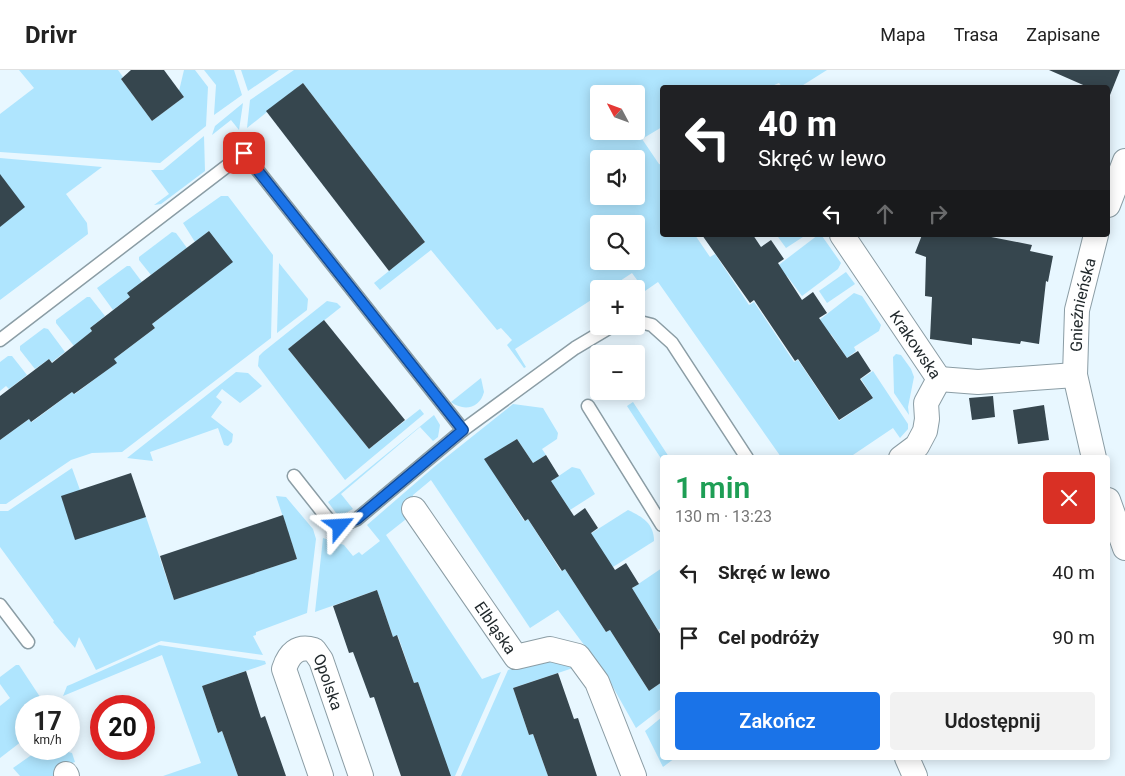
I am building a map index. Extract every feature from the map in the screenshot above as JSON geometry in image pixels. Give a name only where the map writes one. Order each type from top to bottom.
[{"type":"street","points":[[1110,200],[1125,161]]},
{"type":"street","name":"Krakowska","points":[[843,237],[939,379],[926,403],[927,419],[925,431],[917,446],[905,455]]},
{"type":"street","name":"Gnieźnieńska","points":[[1093,455],[1075,375],[1077,310],[1095,237]]},
{"type":"street","name":"Gnieźnieńska","points":[[939,379],[978,382],[1075,375]]},
{"type":"street","points":[[1110,506],[1125,548]]},
{"type":"street","name":"Elbląska","points":[[414,509],[516,657],[550,649],[578,656],[597,682],[634,776]]},
{"type":"street","name":"Opolska","points":[[321,776],[284,669],[292,653],[299,649],[314,650],[321,660],[362,776]]},
{"type":"street","points":[[908,760],[915,776]]},
{"type":"lane","points":[[0,340],[244,153],[463,430]]},
{"type":"lane","points":[[645,323],[652,325],[672,343],[745,455]]},
{"type":"lane","points":[[294,476],[328,519],[340,526],[357,519],[463,430],[575,348],[597,335]]},
{"type":"lane","points":[[588,406],[660,521]]},
{"type":"lane","points":[[0,606],[28,642]]},
{"type":"shaded area","points":[[19,70],[118,70],[123,77],[121,79],[152,121],[184,97],[179,91],[184,70],[195,70],[208,87],[206,126],[160,163],[0,152],[0,114],[34,88]]},
{"type":"shaded area","points":[[204,70],[234,70],[242,95],[214,115],[216,85]]},
{"type":"shaded area","points":[[241,70],[279,70],[248,91]]},
{"type":"shaded area","points":[[294,70],[827,70],[803,85],[780,85],[779,83],[774,85],[660,85],[660,128],[645,137],[645,85],[590,85],[590,140],[643,140],[660,164],[660,237],[696,237],[710,257],[715,254],[749,305],[754,302],[794,362],[798,360],[839,421],[873,398],[861,379],[873,371],[908,424],[908,429],[900,438],[893,428],[853,455],[780,455],[658,282],[645,291],[645,280],[637,280],[632,273],[622,280],[590,280],[590,301],[515,349],[526,367],[524,368],[507,345],[512,340],[501,328],[497,330],[431,250],[380,290],[374,283],[425,242],[303,83],[247,128],[250,100]]},
{"type":"shaded area","points":[[243,103],[239,130],[231,120],[212,135],[215,126]]},
{"type":"shaded area","points":[[204,136],[205,171],[161,204],[154,205],[169,194],[151,170],[163,170]]},
{"type":"shaded area","points":[[0,158],[102,167],[66,194],[87,223],[88,234],[0,300]]},
{"type":"shaded area","points":[[221,196],[228,196],[273,255],[271,338],[122,452],[92,453],[71,460],[6,504],[0,504],[0,440],[29,419],[32,422],[72,392],[75,394],[116,363],[114,359],[155,328],[152,324],[232,262],[209,231],[195,242],[183,223]]},
{"type":"shaded area","points":[[172,232],[176,233],[187,248],[151,275],[139,260],[139,257]]},
{"type":"shaded area","points":[[778,237],[803,237],[786,248]]},
{"type":"shaded area","points":[[815,237],[823,237],[841,263],[838,269],[802,296],[787,276],[784,278],[776,267]]},
{"type":"shaded area","points":[[279,263],[308,299],[307,310],[277,333]]},
{"type":"shaded area","points":[[127,266],[130,266],[142,282],[128,294],[130,297],[113,310],[97,288]]},
{"type":"shaded area","points":[[846,272],[855,284],[827,303],[819,291]]},
{"type":"shaded area","points":[[854,293],[862,296],[881,325],[879,331],[854,347],[856,351],[847,358],[831,334],[827,335],[818,321]]},
{"type":"shaded area","points":[[87,297],[90,297],[105,316],[90,328],[92,331],[74,346],[56,323],[56,320]]},
{"type":"shaded area","points":[[327,301],[337,303],[341,307],[288,349],[369,449],[420,409],[424,414],[345,480],[258,366],[259,356],[263,352]]},
{"type":"shaded area","points":[[44,328],[48,329],[65,352],[52,362],[49,359],[35,369],[20,350],[20,346]]},
{"type":"shaded area","points":[[896,354],[901,355],[914,377],[908,407],[909,415],[894,393],[893,357]]},
{"type":"shaded area","points":[[8,356],[12,356],[27,375],[9,389],[6,386],[0,391],[0,362]]},
{"type":"shaded area","points":[[236,372],[248,373],[262,386],[240,403],[222,389],[216,397],[222,402],[211,417],[233,434],[232,442],[228,446],[224,445],[218,428],[150,452],[153,461],[127,458]]},
{"type":"shaded area","points":[[481,378],[484,392],[479,402],[471,407],[461,407],[451,402]]},
{"type":"shaded area","points":[[633,402],[668,455],[660,455],[660,457],[627,406]]},
{"type":"shaded area","points":[[513,404],[543,408],[558,433],[557,439],[542,449],[546,455],[533,463],[517,439],[485,459],[524,521],[528,519],[561,571],[565,569],[606,632],[610,630],[649,691],[660,683],[660,710],[636,728],[605,673],[558,610],[530,628],[431,480],[413,495],[410,516],[386,535],[482,679],[501,672],[455,776],[450,776],[418,682],[414,683],[398,636],[393,637],[377,590],[315,612],[323,538],[344,545],[353,556],[359,552],[362,555],[380,541],[367,525],[434,467]]},
{"type":"shaded area","points":[[434,415],[440,425],[438,437],[433,441],[420,427],[341,494],[353,509],[342,515],[336,513],[328,502]]},
{"type":"shaded area","points":[[572,467],[580,469],[595,494],[570,510],[562,498],[547,484]]},
{"type":"shaded area","points":[[72,468],[80,490],[146,517],[174,600],[297,559],[276,496],[286,497],[313,529],[316,539],[307,613],[256,632],[256,635],[253,636],[263,655],[161,641],[96,670],[79,637],[75,648],[53,622],[0,547],[0,511],[8,511]]},
{"type":"shaded area","points":[[628,510],[647,522],[652,530],[654,541],[613,567],[587,536]]},
{"type":"shaded area","points":[[660,569],[660,628],[658,630],[643,606],[628,591]]},
{"type":"shaded area","points":[[159,645],[265,661],[266,664],[202,686],[218,733],[222,731],[238,776],[163,776],[201,763],[162,655],[63,695],[67,686]]},
{"type":"shaded area","points":[[553,656],[576,667],[513,688],[529,735],[533,734],[548,776],[461,776],[508,670]]},
{"type":"shaded area","points":[[16,665],[19,665],[39,695],[15,695],[15,746],[0,758],[0,706],[10,698],[0,684],[0,677]]},
{"type":"shaded area","points":[[660,719],[660,760],[672,760],[663,767],[645,731]]},
{"type":"shaded area","points":[[24,760],[74,760],[75,762],[55,769],[57,776],[20,776],[13,768]]},
{"type":"building","points":[[131,70],[164,70],[184,97],[152,121],[121,79]]},
{"type":"building","points":[[1049,70],[1120,70],[1110,95],[1110,85],[1083,85]]},
{"type":"building","points":[[303,83],[425,242],[389,271],[266,111]]},
{"type":"building","points":[[0,174],[25,207],[0,227]]},
{"type":"building","points":[[209,231],[233,262],[152,324],[155,328],[114,359],[117,363],[74,394],[72,392],[31,422],[29,419],[0,440],[0,396],[49,359],[52,363],[92,331],[90,328],[130,297],[127,293]]},
{"type":"building","points":[[703,237],[754,237],[761,247],[771,240],[784,259],[778,263],[802,300],[813,292],[827,313],[819,318],[847,358],[858,351],[871,371],[860,379],[873,398],[839,420],[798,359],[795,361],[754,300],[750,303]]},
{"type":"building","points":[[921,237],[991,237],[1032,245],[1030,251],[1053,256],[1048,282],[1046,281],[1039,344],[1021,341],[1020,344],[972,338],[972,345],[930,339],[932,297],[925,296],[926,257],[915,253]]},
{"type":"building","points":[[324,320],[405,420],[369,449],[288,349]]},
{"type":"building","points":[[993,396],[995,417],[972,420],[969,398]]},
{"type":"building","points":[[1044,405],[1049,440],[1018,444],[1013,410]]},
{"type":"building","points":[[517,439],[533,463],[546,455],[559,476],[551,481],[574,516],[585,508],[598,528],[591,533],[615,570],[626,563],[639,584],[632,588],[660,634],[660,683],[649,691],[610,630],[606,632],[565,569],[562,571],[528,519],[525,521],[484,459]]},
{"type":"building","points":[[131,473],[146,517],[75,540],[61,496]]},
{"type":"building","points":[[283,515],[297,559],[174,600],[160,556]]},
{"type":"building","points":[[377,590],[393,637],[397,635],[414,683],[418,682],[451,776],[401,776],[374,697],[370,698],[353,652],[349,653],[333,606]]},
{"type":"building","points":[[246,671],[261,718],[265,716],[286,776],[238,776],[222,731],[218,733],[202,686]]},
{"type":"building","points":[[558,673],[574,719],[578,718],[597,776],[548,776],[533,734],[529,735],[513,688]]},
{"type":"route","points":[[244,153],[463,430],[357,519],[340,526]]}]
